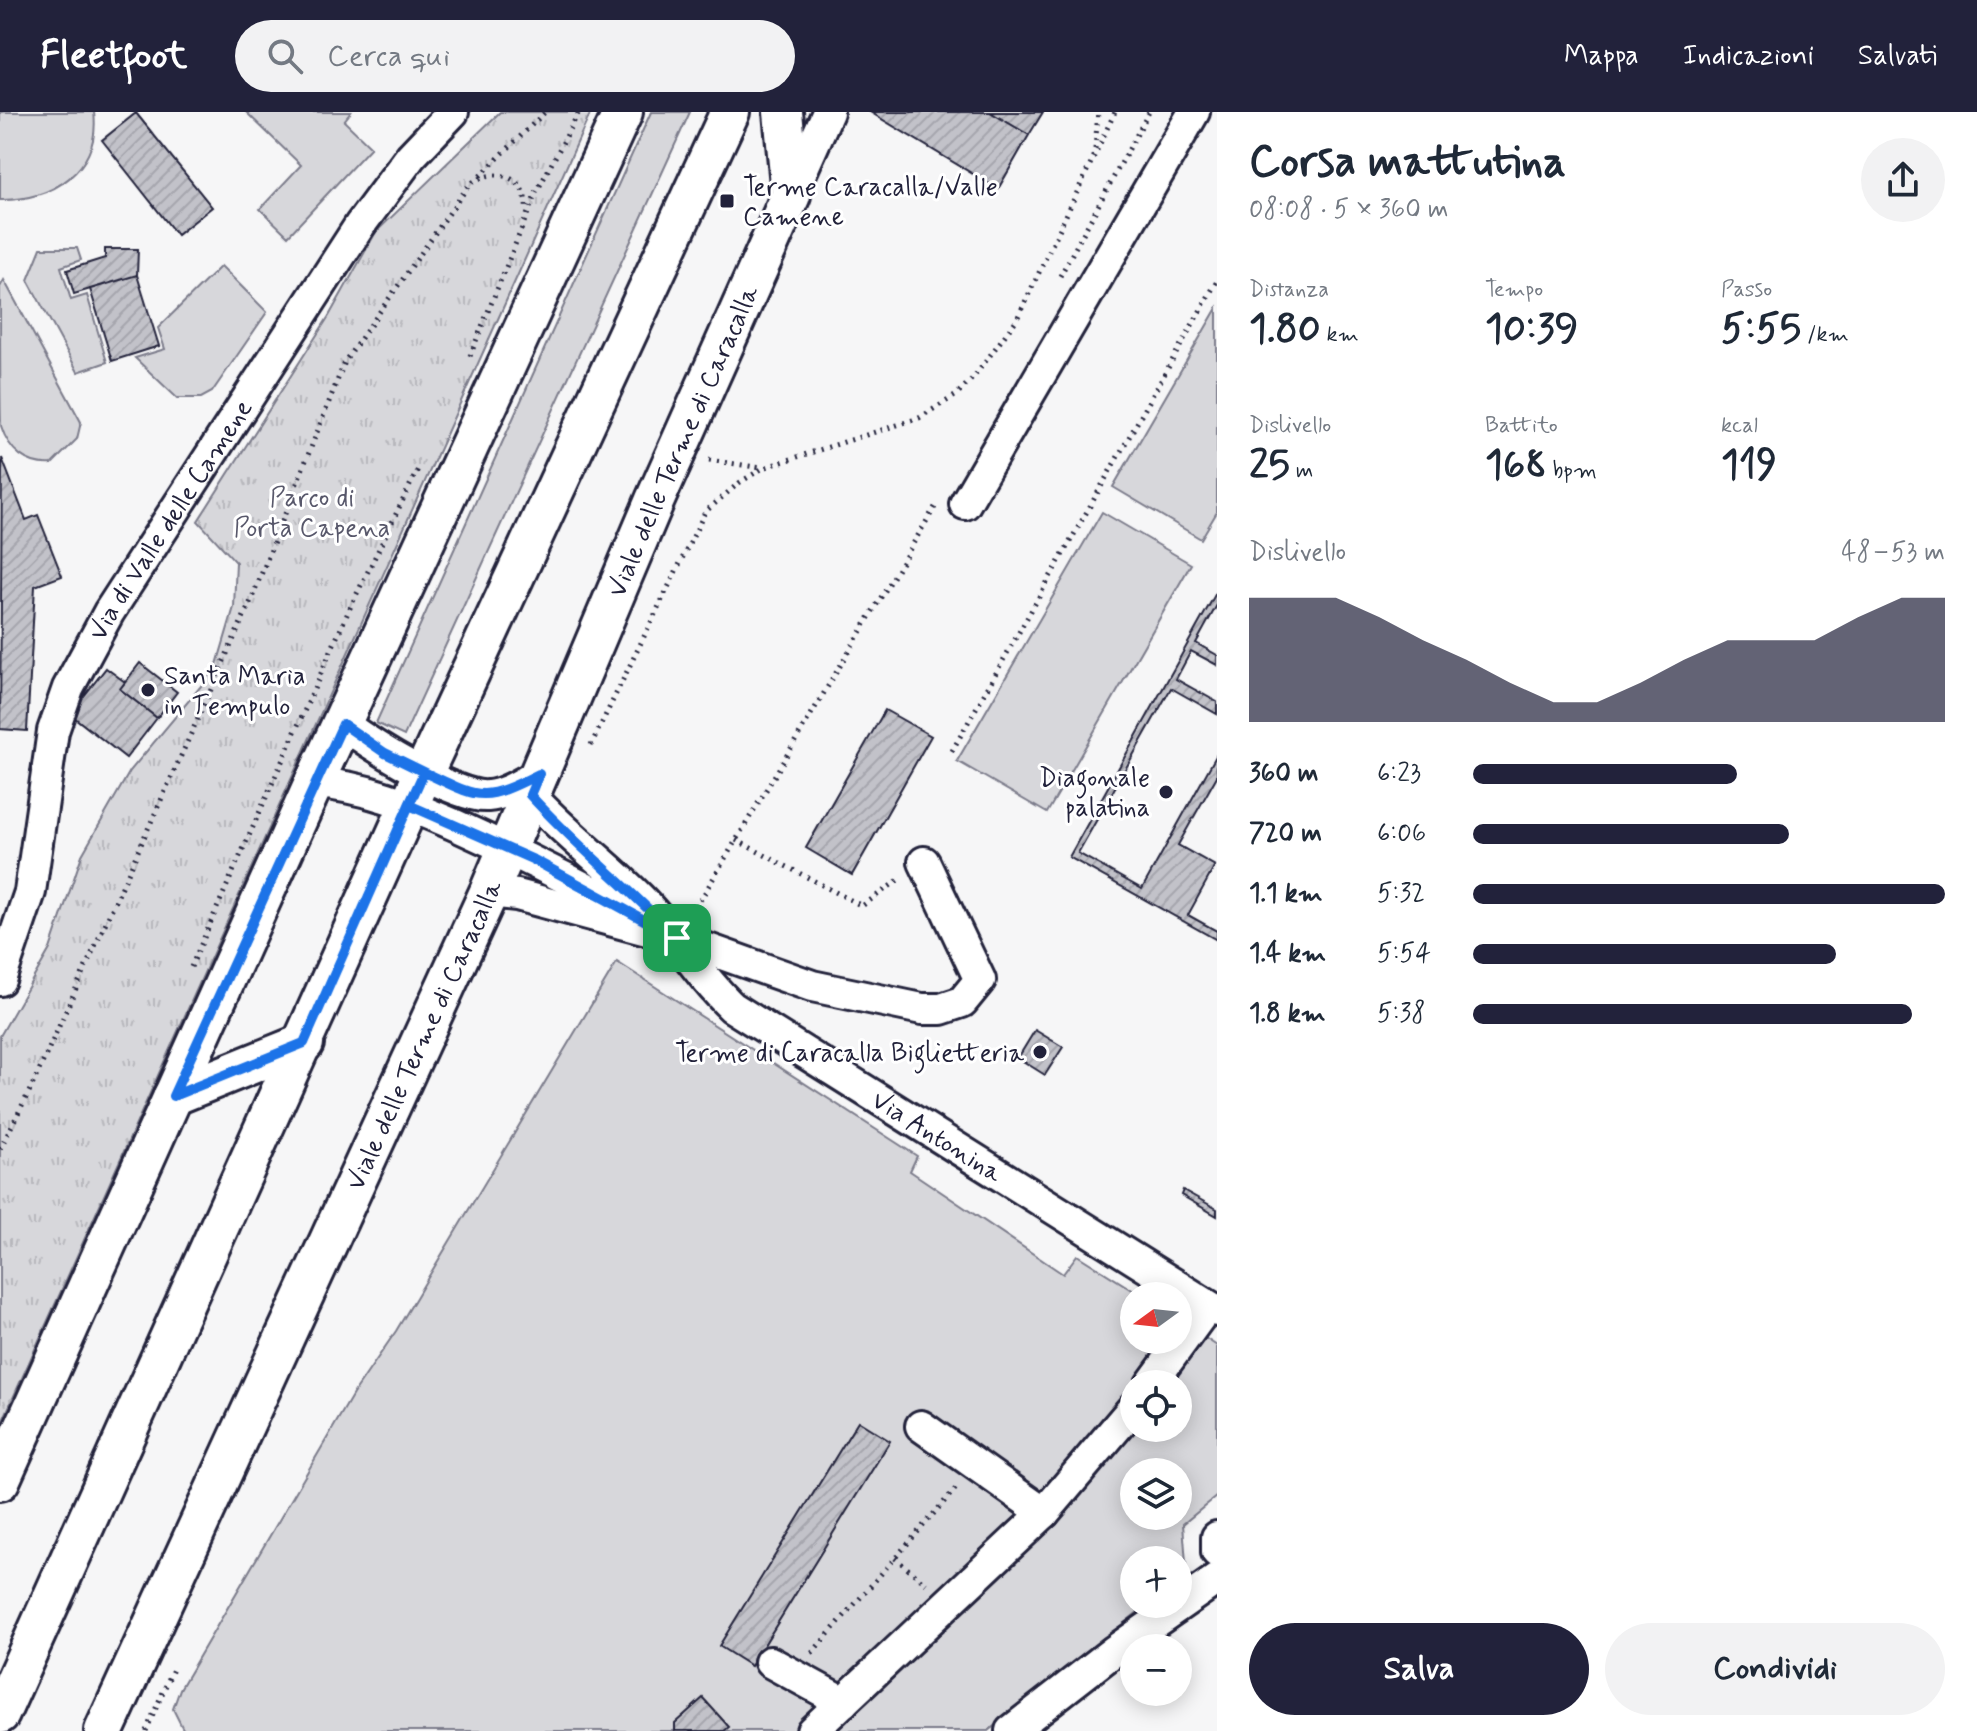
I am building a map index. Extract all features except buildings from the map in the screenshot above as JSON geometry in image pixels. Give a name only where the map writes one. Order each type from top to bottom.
[{"type":"main road","points":[[0,1481],[314,783],[623,112]]},
{"type":"main road","points":[[0,1714],[416,789],[730,112]]},
{"type":"main road","points":[[783,112],[791,195]]},
{"type":"main road","name":"Viale delle Terme di Caracalla","points":[[104,1731],[489,892],[675,455],[791,195]]},
{"type":"main road","points":[[173,1096],[304,1043]]},
{"type":"street","name":"Via di Valle delle Camene","points":[[0,980],[9,930],[37,856],[53,731],[78,667],[109,612],[337,259],[394,178],[453,112]]},
{"type":"street","name":"Viale delle Terme di Caracalla","points":[[791,195],[828,112]]},
{"type":"street","points":[[953,499],[1194,112]]},
{"type":"street","points":[[343,724],[385,753],[416,789],[507,848],[677,938]]},
{"type":"street","points":[[314,783],[485,797],[535,784]]},
{"type":"street","name":"Via Antonina","points":[[535,784],[569,836],[638,896],[677,938],[706,980],[732,1007],[1213,1309]]},
{"type":"street","points":[[489,892],[517,895],[677,938],[812,986],[922,1009],[941,1009],[962,1002],[980,980],[924,862]]},
{"type":"street","points":[[1163,1370],[1213,1309]]},
{"type":"street","points":[[812,1731],[1044,1513],[1120,1423]]},
{"type":"street","points":[[921,1426],[1044,1513]]},
{"type":"street","points":[[1217,1537],[1217,1552]]},
{"type":"street","points":[[1011,1731],[1114,1651],[1217,1579]]},
{"type":"street","points":[[781,1668],[843,1702]]},
{"type":"path","points":[[0,1149],[32,1086],[250,603],[345,361],[469,185],[545,112]]},
{"type":"path","points":[[468,362],[525,217],[579,112]]},
{"type":"path","points":[[1095,154],[1098,112]]},
{"type":"path","points":[[587,754],[694,530],[718,498],[763,468],[896,427],[955,396],[974,377],[1017,319],[1058,240],[1115,112]]},
{"type":"path","points":[[1053,289],[1149,112]]},
{"type":"path","points":[[479,177],[501,175],[518,181],[527,200],[525,217]]},
{"type":"path","points":[[952,751],[1217,281]]},
{"type":"path","points":[[312,691],[425,454]]},
{"type":"path","points":[[675,455],[763,468]]},
{"type":"path","points":[[677,938],[953,499]]},
{"type":"path","points":[[736,840],[862,906],[924,862]]},
{"type":"path","points":[[781,1668],[895,1558],[976,1464]]},
{"type":"path","points":[[895,1558],[948,1603]]},
{"type":"green space","points":[[0,112],[94,112],[90,150],[81,166],[54,188],[38,195],[0,200]]},
{"type":"green space","points":[[246,112],[351,112],[344,121],[371,147],[288,236],[260,209],[301,165]]},
{"type":"green space","name":"Parco di Porta Capena","points":[[500,112],[591,112],[0,1427],[0,1036],[50,949],[82,855],[130,771],[216,668],[234,607],[236,562],[198,521],[329,316],[376,232]]},
{"type":"green space","points":[[651,112],[690,112],[404,736],[376,723]]},
{"type":"green space","points":[[41,248],[77,248],[81,260],[61,267],[71,300],[87,295],[107,362],[78,372],[28,280]]},
{"type":"green space","points":[[221,266],[267,312],[212,392],[201,398],[177,398],[135,358],[165,349],[158,328]]},
{"type":"green space","points":[[4,280],[81,422],[77,439],[52,464],[35,462],[20,455],[9,443],[1,426],[0,287]]},
{"type":"green space","points":[[1217,308],[1217,512],[1201,539],[1113,487]]},
{"type":"green space","points":[[1102,512],[1191,564],[1047,813],[957,761]]},
{"type":"green space","points":[[617,962],[917,1156],[910,1171],[1063,1274],[1077,1255],[1120,1282],[1120,1354],[1192,1354],[1192,1329],[1217,1346],[1217,1496],[1192,1517],[1192,1458],[1120,1458],[1120,1530],[1183,1530],[1185,1546],[1120,1546],[1120,1618],[1130,1618],[988,1731],[184,1731],[173,1709],[180,1689],[353,1394],[396,1331]]},
{"type":"place","name":"Terme Caracalla/Valle Camene","points":[[727,201]]},
{"type":"place","name":"Santa Maria in Tempulo","points":[[148,690]]},
{"type":"place","name":"Diagonale palatina","points":[[1166,792]]},
{"type":"place","name":"Terme di Caracalla Biglietteria","points":[[1040,1052]]},
{"type":"route","points":[[677,938],[534,860],[409,805],[424,772],[385,753],[343,724],[173,1096],[304,1043],[409,805],[424,772],[471,794],[485,797],[499,794],[539,774],[530,795],[554,822],[638,896],[677,938]]}]
